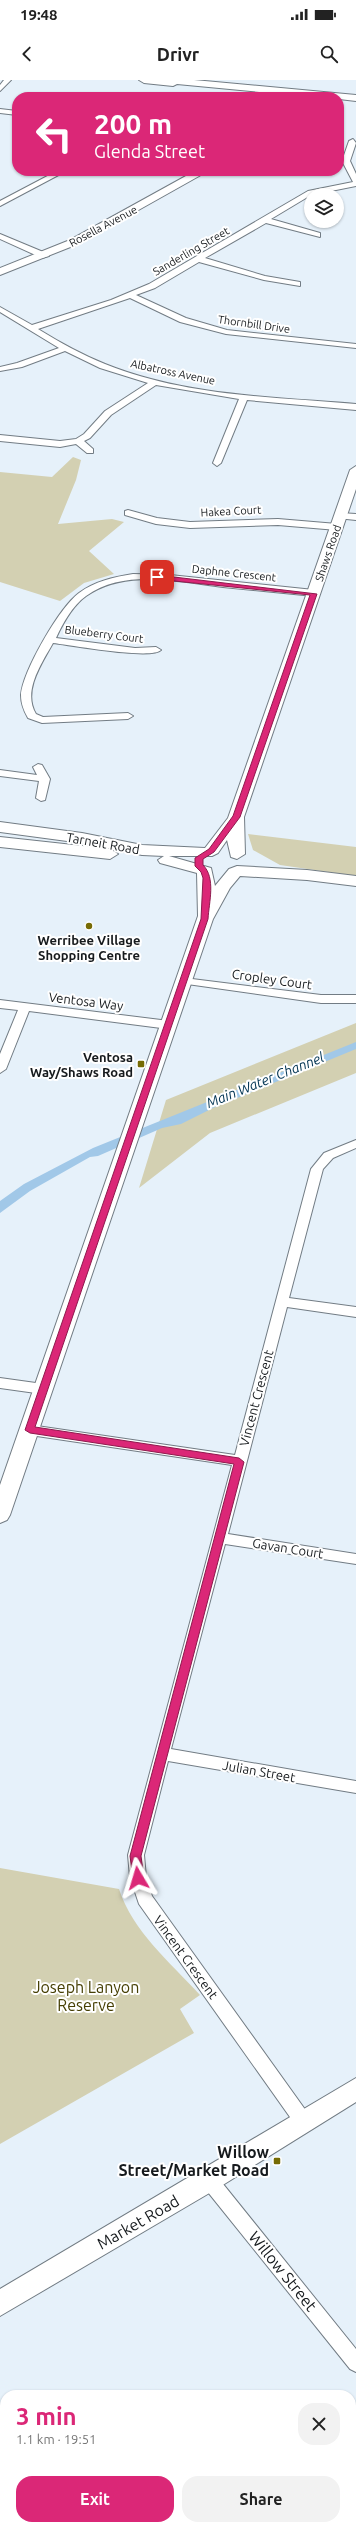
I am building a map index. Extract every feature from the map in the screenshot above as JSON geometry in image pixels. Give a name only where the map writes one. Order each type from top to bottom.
[{"type":"street","points":[[0,89],[8,80]]},
{"type":"street","points":[[144,80],[232,87],[266,92]]},
{"type":"street","points":[[161,80],[184,83]]},
{"type":"street","points":[[344,97],[356,98]]},
{"type":"street","points":[[0,111],[12,112]]},
{"type":"street","points":[[353,141],[346,161],[356,181]]},
{"type":"street","points":[[0,204],[53,176]]},
{"type":"street","name":"Rosella Avenue","points":[[0,272],[45,256],[90,234],[194,176]]},
{"type":"street","name":"Sanderling Street","points":[[31,328],[131,296],[311,193],[333,187],[356,184]]},
{"type":"street","points":[[265,220],[318,235]]},
{"type":"street","points":[[0,236],[45,256]]},
{"type":"street","points":[[198,259],[264,278],[297,284]]},
{"type":"street","name":"Thornbill Drive","points":[[131,296],[188,322],[226,332],[356,346]]},
{"type":"street","name":"Albatross Avenue","points":[[0,309],[66,348],[104,366],[154,382],[205,392],[356,407]]},
{"type":"street","points":[[0,369],[19,365],[66,348]]},
{"type":"street","points":[[0,438],[60,444],[78,441],[87,436],[108,413],[154,382]]},
{"type":"street","points":[[216,463],[244,396]]},
{"type":"street","points":[[78,441],[90,451]]},
{"type":"street","name":"Shaws Road","points":[[237,864],[235,838],[236,817],[356,470]]},
{"type":"street","name":"Hakea Court","points":[[128,513],[156,521],[201,526],[278,522],[339,521],[356,517]]},
{"type":"street","name":"Daphne Crescent","points":[[128,716],[49,720],[35,718],[28,710],[28,683],[50,640],[68,610],[79,597],[92,589],[114,581],[157,577],[314,594]]},
{"type":"street","name":"Blueberry Court","points":[[50,640],[135,652],[156,650]]},
{"type":"street","points":[[38,767],[45,779],[41,798]]},
{"type":"street","points":[[0,773],[45,779]]},
{"type":"street","name":"Shaws Road","points":[[209,852],[236,817]]},
{"type":"street","points":[[0,842],[4,828]]},
{"type":"street","name":"Tarneit Road","points":[[0,842],[159,859],[223,875],[237,864],[225,850],[209,852],[142,850],[82,838],[4,828]]},
{"type":"street","points":[[204,919],[207,884],[199,858],[209,852]]},
{"type":"street","points":[[0,1515],[169,1025],[204,919],[237,864],[356,881]]},
{"type":"street","name":"Cropley Court","points":[[184,981],[321,1000],[356,999]]},
{"type":"street","name":"Ventosa Way","points":[[0,1004],[169,1025]]},
{"type":"street","points":[[0,1070],[25,1007]]},
{"type":"street","name":"Vincent Crescent","points":[[303,2121],[145,1899],[138,1878],[136,1856],[239,1462],[320,1162],[327,1156],[356,1144]]},
{"type":"street","points":[[283,1302],[356,1312]]},
{"type":"street","points":[[0,1383],[43,1389]]},
{"type":"street","points":[[30,1430],[239,1462]]},
{"type":"street","name":"Gavan Court","points":[[219,1538],[356,1559]]},
{"type":"street","name":"Julian Street","points":[[162,1754],[356,1788]]},
{"type":"street","name":"Market Road","points":[[0,2303],[209,2180],[356,2089]]},
{"type":"street","name":"Willow Street","points":[[209,2180],[356,2363]]},
{"type":"green space","points":[[73,457],[81,460],[76,480],[58,524],[112,519],[124,522],[89,551],[114,574],[84,583],[60,601],[0,582],[0,472],[52,477]]},
{"type":"green space","points":[[248,834],[356,847],[356,876],[280,865],[253,850]]},
{"type":"green space","points":[[356,1023],[356,1073],[210,1133],[139,1188],[166,1100]]},
{"type":"green space","name":"Joseph Lanyon Reserve","points":[[0,1868],[119,1889],[125,1905],[143,1933],[200,1995],[180,2009],[194,2033],[0,2144]]},
{"type":"water","name":"Main Water Channel","points":[[356,1042],[356,1049],[213,1108],[181,1124],[162,1128],[98,1156],[90,1157],[30,1191],[0,1213],[0,1201],[24,1184],[93,1148]]},
{"type":"place","name":"Werribee Village Shopping Centre","points":[[89,926]]},
{"type":"place","name":"Ventosa Way/Shaws Road","points":[[141,1064]]},
{"type":"place","name":"Willow Street/Market Road","points":[[277,2161]]},
{"type":"route","points":[[138,1878],[136,1856],[239,1462],[30,1430],[204,919],[207,878],[205,871],[199,866],[199,858],[212,850],[236,817],[314,594],[157,577]]}]
